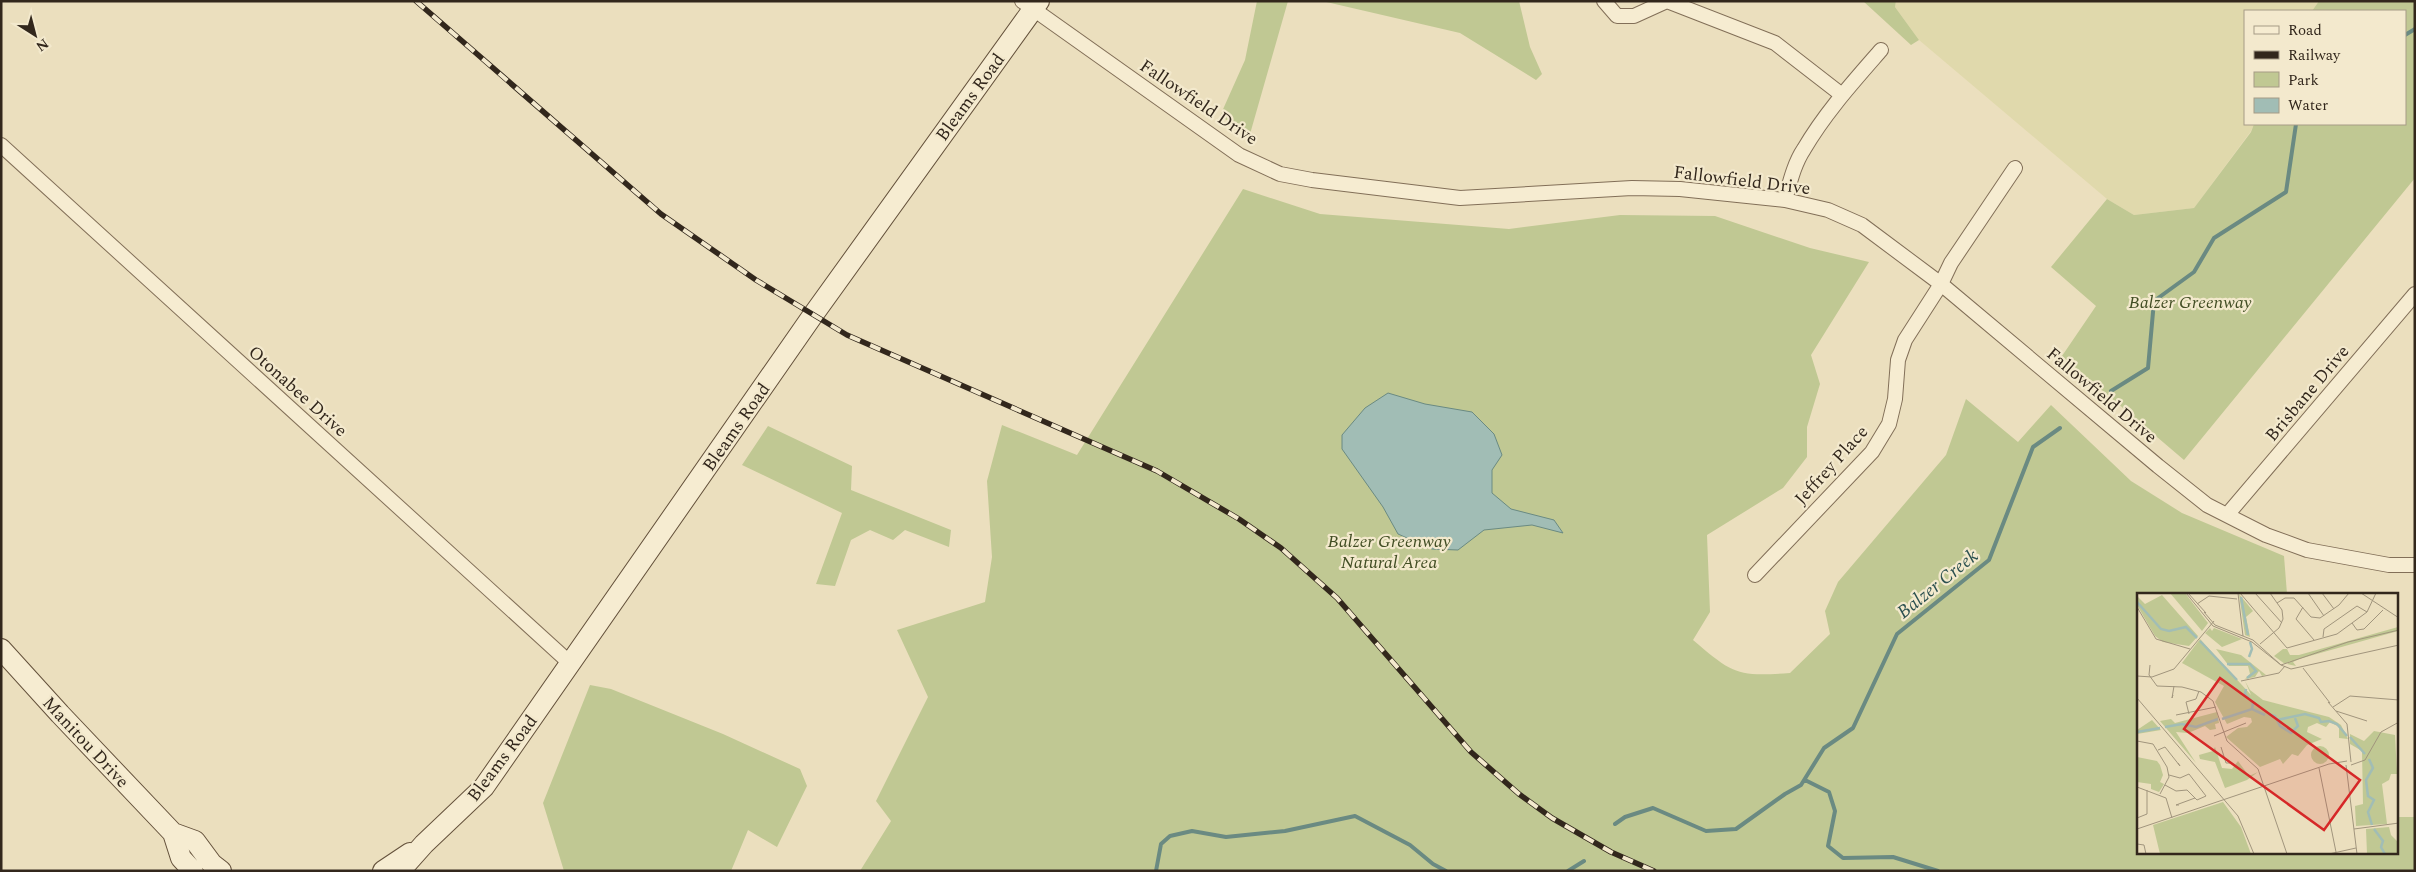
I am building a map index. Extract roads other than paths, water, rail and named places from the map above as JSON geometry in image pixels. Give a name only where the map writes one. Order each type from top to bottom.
[{"type":"main road","name":"Bleams Road","points":[[400,871],[424,844],[484,787],[1031,4]]},
{"type":"main road","name":"Manitou Drive","points":[[1,649],[173,833],[181,858],[193,871]]},
{"type":"main road","name":"Manitou Drive","points":[[173,833],[195,841],[212,864],[221,871]]},
{"type":"main road","name":"Bleams Road","points":[[383,871],[424,844]]},
{"type":"street","points":[[1604,1],[1618,16],[1634,16],[1667,1],[1775,42],[1842,95]]},
{"type":"street","name":"Fallowfield Drive","points":[[1031,4],[1238,155],[1280,174],[1312,180],[1460,198],[1632,188],[1680,190],[1785,200],[1828,210],[1862,225],[1941,284],[2158,466],[2208,504],[2266,535],[2307,550],[2390,565],[2415,565]]},
{"type":"street","points":[[1785,200],[1793,171],[1804,148],[1842,95],[1880,50]]},
{"type":"street","name":"Otonabee Drive","points":[[1,145],[571,664]]},
{"type":"street","name":"Jeffrey Place","points":[[1755,575],[1866,458],[1883,437],[1894,409],[1897,369],[1905,340],[1941,284],[1951,263],[2016,168]]},
{"type":"street","name":"Brisbane Drive","points":[[2227,515],[2415,294]]},
{"type":"water","points":[[1388,393],[1425,404],[1472,412],[1494,434],[1502,455],[1492,470],[1492,493],[1511,509],[1554,520],[1563,533],[1532,525],[1484,530],[1458,550],[1432,549],[1398,534],[1383,507],[1342,449],[1342,435],[1365,408]]},
{"type":"waterway","name":"Balzer Creek","points":[[2406,34],[2415,29]]},
{"type":"waterway","name":"Balzer Creek","points":[[2111,391],[2148,368],[2154,301],[2194,272],[2214,238],[2286,192],[2296,125]]},
{"type":"waterway","name":"Balzer Creek","points":[[1615,824],[1625,817],[1653,808],[1706,831],[1736,829],[1785,794],[1801,785],[1824,748],[1853,728],[1897,634],[1989,560],[2033,447],[2060,428]]},
{"type":"waterway","points":[[1805,780],[1829,792],[1835,811],[1828,846],[1843,858],[1893,857],[1938,871]]},
{"type":"waterway","points":[[1156,871],[1161,844],[1170,836],[1192,831],[1226,837],[1285,831],[1355,816],[1410,845],[1433,864],[1446,871]]},
{"type":"waterway","points":[[1568,871],[1584,861]]},
{"type":"railway","points":[[416,1],[661,214],[756,280],[847,335],[1157,471],[1239,519],[1281,548],[1337,598],[1471,752],[1519,794],[1552,818],[1611,852],[1654,871]]},
{"type":"park label","name":"Balzer Greenway","points":[[2190,302]]},
{"type":"park label","name":"Balzer Greenway Natural Area","points":[[1389,551]]}]
